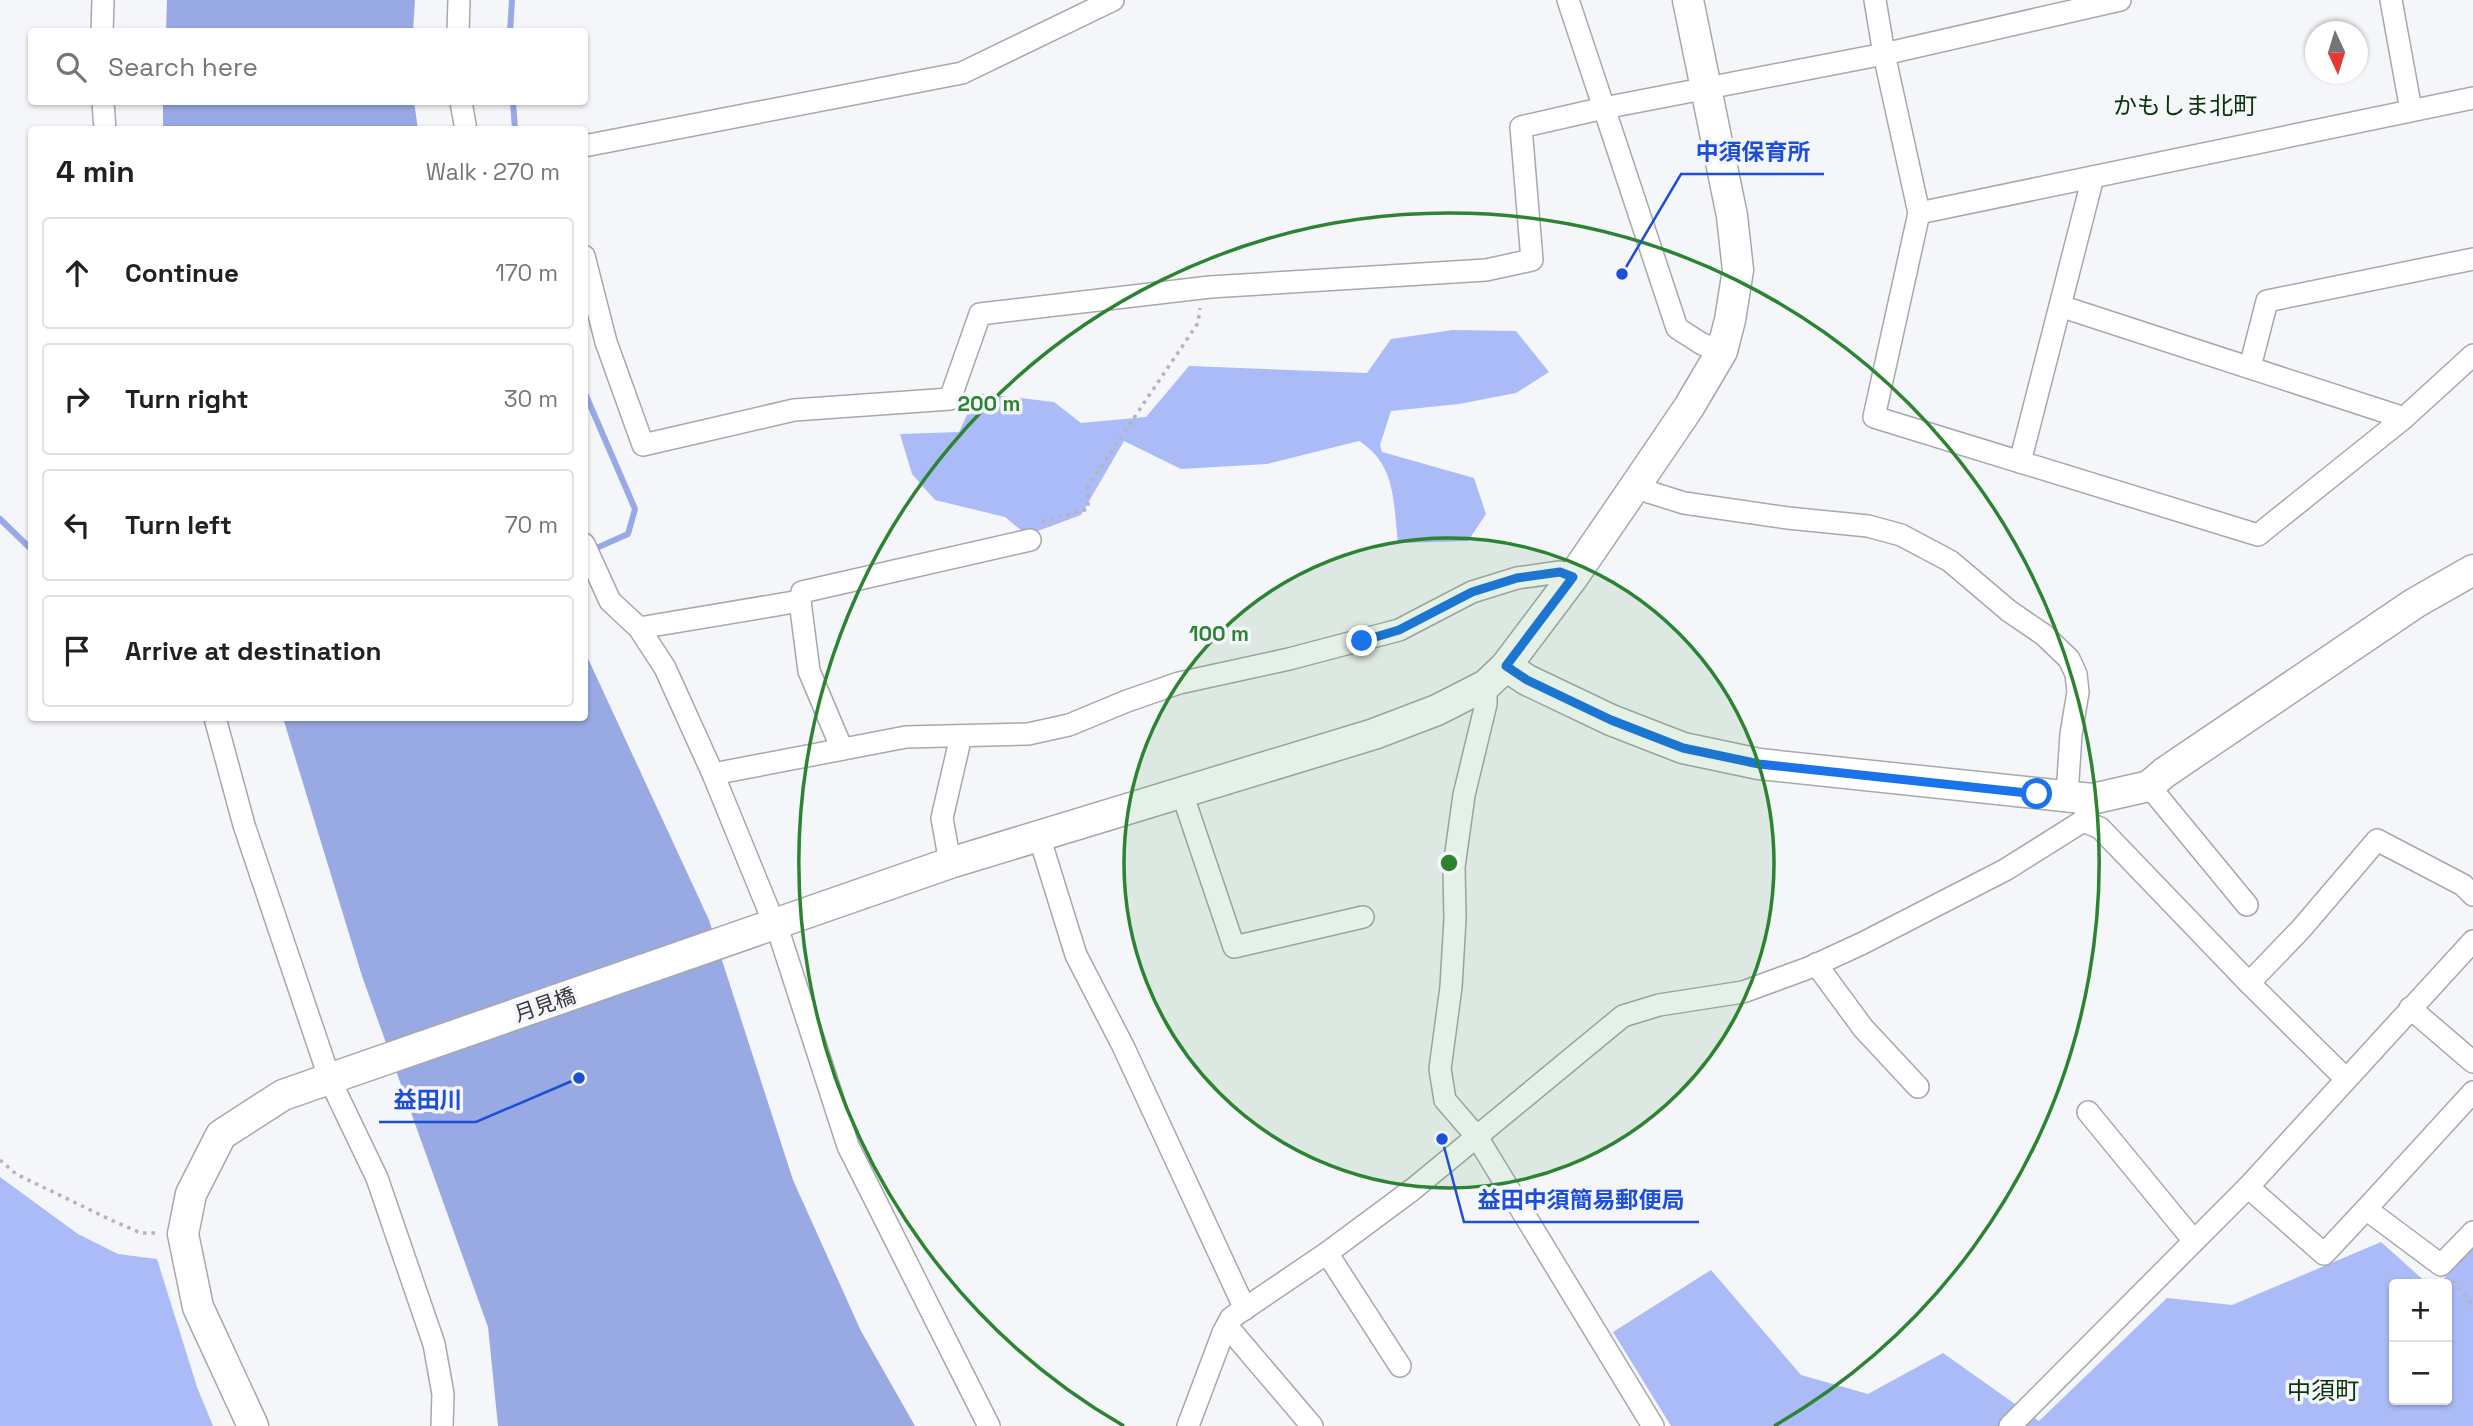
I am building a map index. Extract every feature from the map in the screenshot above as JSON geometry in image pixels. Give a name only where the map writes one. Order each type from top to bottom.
[{"type":"street","points":[[102,28],[103,0]]},
{"type":"street","points":[[458,28],[459,0]]},
{"type":"street","points":[[588,145],[962,73],[1113,0]]},
{"type":"street","points":[[1568,0],[1677,328],[1702,344],[1722,351]]},
{"type":"street","points":[[1653,1426],[1476,1137],[1445,1100],[1440,1069],[1451,987],[1455,919],[1454,867],[1464,795],[1486,704],[1496,675],[1573,577],[1689,407],[1722,351],[1730,320],[1738,270],[1732,216],[1688,0]]},
{"type":"street","points":[[1875,0],[1884,54],[1919,213],[1874,417],[2258,534],[2404,418],[2473,355]]},
{"type":"street","points":[[588,272],[606,342],[643,445],[794,410],[950,399],[980,314],[1203,288],[1486,270],[1532,260],[1521,127],[1604,108],[1884,54],[2120,0]]},
{"type":"street","points":[[2391,0],[2411,110]]},
{"type":"street","points":[[1919,213],[2473,97]]},
{"type":"street","points":[[103,105],[106,126]]},
{"type":"street","points":[[462,105],[465,126]]},
{"type":"street","points":[[2020,462],[2093,177]]},
{"type":"street","points":[[2250,367],[2267,301],[2473,259]]},
{"type":"street","points":[[2060,306],[2404,418]]},
{"type":"street","points":[[1636,485],[1684,503],[1868,526],[1901,535],[1951,561],[2009,611],[2044,635],[2069,659],[2076,674],[2078,692],[2071,734],[2081,805],[2249,983],[2345,1078]]},
{"type":"street","points":[[842,749],[809,671],[800,601],[802,592],[1030,540]]},
{"type":"street","points":[[588,553],[610,601],[639,628],[665,668],[713,774],[769,911]]},
{"type":"street","points":[[1496,675],[1527,680],[1611,720],[1683,748],[1759,764],[2081,805],[2149,786],[2164,773],[2415,603],[2473,570]]},
{"type":"street","points":[[713,774],[906,737],[1028,734],[1069,725],[1179,683],[1289,659],[1399,630],[1472,592],[1517,578],[1560,572],[1573,577]]},
{"type":"street","points":[[639,628],[800,601]]},
{"type":"street","name":"月見橋","points":[[183,1234],[191,1194],[221,1135],[283,1095],[950,863],[1374,734],[1437,710],[1496,675]]},
{"type":"street","points":[[216,721],[244,825],[377,1178],[434,1344],[443,1394],[442,1426]]},
{"type":"street","points":[[950,863],[942,818],[961,736]]},
{"type":"street","points":[[2149,786],[2247,905]]},
{"type":"street","points":[[1182,793],[1234,947],[1363,917]]},
{"type":"street","points":[[1188,1426],[1231,1318],[1412,1190],[1623,1016],[1659,1005],[1743,992],[1863,943],[2005,870],[2081,805]]},
{"type":"street","points":[[1039,836],[1076,955],[1124,1046],[1245,1309]]},
{"type":"street","points":[[2249,983],[2301,929],[2377,839],[2463,885],[2473,895]]},
{"type":"street","points":[[780,936],[848,1146],[989,1426]]},
{"type":"street","points":[[2010,1426],[2248,1187],[2473,941]]},
{"type":"street","points":[[1816,964],[1863,1028],[1918,1087]]},
{"type":"street","points":[[2410,1008],[2473,1062]]},
{"type":"street","points":[[2248,1187],[2324,1254],[2473,1092]]},
{"type":"street","points":[[2088,1112],[2193,1241]]},
{"type":"street","points":[[2366,1209],[2441,1265],[2473,1232]]},
{"type":"street","points":[[183,1234],[198,1307],[253,1426]]},
{"type":"street","points":[[1326,1253],[1400,1366]]},
{"type":"street","points":[[1227,1326],[1312,1426]]},
{"type":"path","points":[[1030,540],[1040,522],[1088,509],[1088,486],[1198,323],[1203,288]]},
{"type":"path","points":[[0,1160],[16,1174],[141,1233],[183,1234]]},
{"type":"path","points":[[2441,1265],[2473,1306]]},
{"type":"shaded area","points":[[167,0],[415,0],[413,28],[166,28]]},
{"type":"shaded area","points":[[163,105],[414,105],[418,126],[163,126]]},
{"type":"shaded area","points":[[1453,330],[1516,331],[1549,372],[1516,393],[1459,404],[1391,411],[1380,445],[1382,452],[1474,478],[1486,514],[1468,541],[1398,543],[1387,473],[1380,461],[1359,441],[1267,464],[1181,469],[1124,441],[1081,515],[1027,535],[1005,517],[935,500],[912,474],[900,434],[959,432],[977,393],[1054,402],[1081,423],[1146,417],[1189,366],[1367,373],[1391,339]]},
{"type":"shaded area","points":[[588,658],[709,920],[793,1180],[861,1331],[915,1426],[498,1426],[488,1327],[362,976],[284,721],[588,721]]},
{"type":"shaded area","points":[[0,1177],[78,1234],[118,1254],[157,1259],[197,1387],[213,1426],[0,1426]]},
{"type":"shaded area","points":[[2381,1242],[2422,1279],[2389,1279],[2389,1405],[2452,1405],[2452,1279],[2444,1279],[2473,1247],[2473,1426],[1671,1426],[1613,1332],[1711,1270],[1801,1375],[1868,1394],[1943,1353],[2039,1421],[2167,1298],[2232,1305]]},
{"type":"waterway","points":[[510,28],[512,0]]},
{"type":"waterway","points":[[513,105],[515,126]]},
{"type":"waterway","points":[[588,400],[635,509],[628,534],[592,550]]},
{"type":"waterway","points":[[0,519],[28,546]]},
{"type":"place","name":"中須保育所","points":[[1622,274]]},
{"type":"place","name":"益田川","points":[[579,1078]]},
{"type":"place","name":"益田中須簡易郵便局","points":[[1442,1139]]},
{"type":"district","name":"かもしま北町","points":[[2185,106]]},
{"type":"district","name":"中須町","points":[[2323,1391]]},
{"type":"route","points":[[1362,641],[1399,630],[1472,592],[1517,578],[1560,572],[1573,577],[1506,666],[1527,680],[1611,720],[1683,748],[1759,764],[2037,794]]}]
